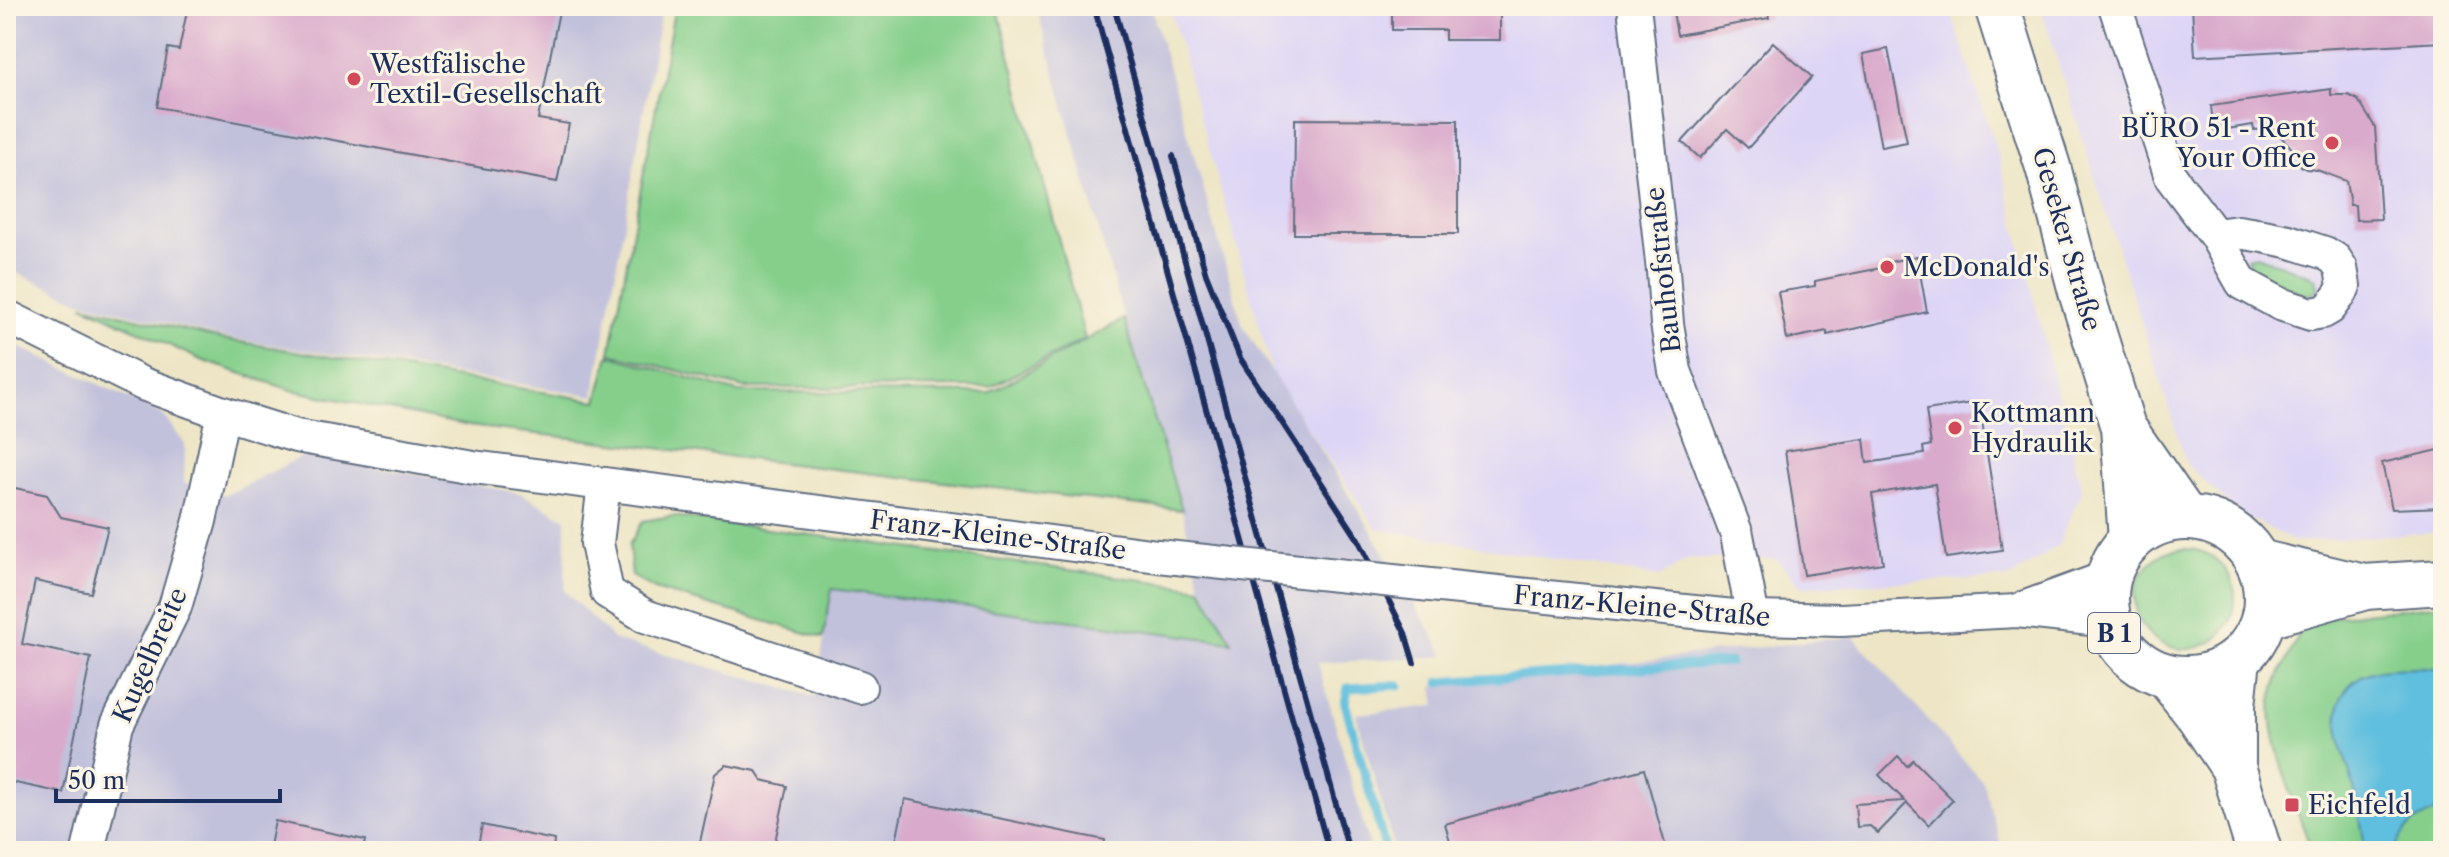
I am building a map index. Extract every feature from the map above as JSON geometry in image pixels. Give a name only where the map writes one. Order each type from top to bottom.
[{"type":"main road","name":"Geseker Straße","points":[[1997,6],[2048,167],[2082,295],[2123,427],[2131,540]]},
{"type":"main road","name":"Geseker Straße","points":[[2123,427],[2185,517]]},
{"type":"main road","name":"B 1","points":[[2185,517],[2147,527],[2118,555],[2108,577],[2106,600],[2109,621],[2119,643],[2135,660],[2153,672],[2168,677],[2202,677],[2238,659],[2254,641],[2264,616]]},
{"type":"main road","points":[[2185,517],[2217,524],[2240,539],[2258,562],[2265,588],[2264,616],[2364,587],[2443,582]]},
{"type":"main road","points":[[2258,562],[2364,587]]},
{"type":"main road","name":"B 1","points":[[2233,767],[2233,705],[2238,659]]},
{"type":"main road","name":"B 1","points":[[2168,677],[2233,767],[2259,851]]},
{"type":"street","name":"Bauhofstraße","points":[[1634,6],[1667,324],[1675,371],[1737,535],[1753,618]]},
{"type":"street","points":[[2115,6],[2171,177],[2215,235]]},
{"type":"street","name":"Franz-Kleine-Straße","points":[[6,316],[143,384],[223,413],[296,436],[473,467],[1158,556],[1753,618],[1841,620],[2017,611],[2109,621]]},
{"type":"street","name":"Kugelbreite","points":[[88,851],[117,725],[175,607],[200,521],[223,413]]},
{"type":"street","points":[[604,484],[597,543],[607,592],[645,616],[860,687]]},
{"type":"street","name":"Franz-Kleine-Straße","points":[[2017,611],[2108,577]]},
{"type":"shaded area","points":[[6,6],[662,6],[594,396],[223,337],[80,301],[6,268]]},
{"type":"shaded area","points":[[1036,6],[1151,6],[1243,326],[1371,530],[1445,656],[1318,663],[1371,851],[6,851],[6,341],[162,414],[185,444],[184,483],[226,495],[307,454],[520,493],[566,519],[565,591],[614,640],[815,697],[832,589],[1231,642],[1201,588],[1182,510],[1124,319]]},
{"type":"shaded area","points":[[1169,6],[1949,6],[1998,154],[2082,491],[2058,545],[2010,578],[1801,586],[1776,559],[1688,559],[1659,577],[1377,529],[1274,379]]},
{"type":"shaded area","points":[[2040,6],[2443,6],[2443,532],[2294,542],[2234,509],[2187,465]]},
{"type":"shaded area","points":[[1853,636],[1983,782],[2003,851],[1395,851],[1356,714],[1436,706],[1433,686]]},
{"type":"green space","points":[[675,6],[997,6],[1085,339],[990,387],[744,388],[610,353]]},
{"type":"green space","points":[[2257,256],[2316,278],[2318,287],[2312,293],[2303,295],[2252,268],[2247,258]]},
{"type":"green space","points":[[83,305],[222,339],[597,401],[609,355],[738,392],[989,393],[1124,319],[1182,510],[469,426],[291,390],[201,360]]},
{"type":"green space","points":[[673,516],[1201,588],[1232,642],[832,589],[823,638],[655,589],[632,576],[629,545],[643,521]]},
{"type":"green space","points":[[2185,549],[2204,553],[2220,564],[2231,580],[2235,599],[2231,618],[2220,634],[2204,645],[2185,649],[2166,645],[2150,634],[2139,618],[2135,599],[2139,580],[2150,564],[2166,553]]},
{"type":"green space","points":[[2443,604],[2443,851],[2312,851],[2285,776],[2271,716],[2274,690],[2303,620]]},
{"type":"water","points":[[2389,669],[2443,670],[2443,808],[2413,824],[2403,834],[2394,851],[2366,851],[2356,796],[2339,734],[2339,704],[2345,690],[2364,675]]},
{"type":"building","name":"Westfälische Textil-Gesellschaft","points":[[188,6],[560,6],[538,119],[569,124],[557,182],[157,107],[168,48],[179,50]]},
{"type":"building","points":[[1392,6],[1500,6],[1500,40],[1445,40],[1445,30],[1392,30]]},
{"type":"building","points":[[1672,6],[1767,6],[1769,18],[1677,35]]},
{"type":"building","points":[[2192,6],[2439,6],[2441,42],[2195,56]]},
{"type":"building","points":[[1773,42],[1812,77],[1748,148],[1727,129],[1700,158],[1682,142]]},
{"type":"building","points":[[1888,49],[1907,142],[1881,147],[1863,54]]},
{"type":"building","name":"BÜRO 51 - Rent Your Office","points":[[2331,89],[2331,95],[2348,95],[2358,100],[2375,127],[2381,219],[2356,220],[2355,205],[2350,205],[2346,181],[2301,166],[2298,155],[2274,129],[2254,130],[2253,125],[2214,131],[2211,106]]},
{"type":"building","points":[[1295,119],[1458,120],[1458,234],[1294,234]]},
{"type":"building","points":[[1917,256],[1927,312],[1827,335],[1827,331],[1787,339],[1778,292],[1815,286],[1815,281],[1886,267],[1885,263]]},
{"type":"building","points":[[1979,402],[2002,550],[1946,558],[1935,484],[1872,494],[1883,563],[1804,575],[1785,451],[1864,439],[1867,463],[1924,454],[1923,447],[1931,445],[1926,410]]},
{"type":"building","points":[[2443,449],[2443,507],[2392,509],[2382,463]]},
{"type":"building","points":[[6,486],[47,495],[61,517],[108,527],[91,593],[35,581],[22,644],[91,658],[63,793],[6,781]]},
{"type":"building","points":[[1898,756],[1907,766],[1913,760],[1953,800],[1929,825],[1907,803],[1878,833],[1870,826],[1857,827],[1855,804],[1905,801],[1879,775]]},
{"type":"building","points":[[726,765],[756,771],[762,780],[787,786],[773,851],[698,851],[715,774]]},
{"type":"building","points":[[1644,769],[1667,851],[1453,851],[1445,824]]},
{"type":"building","points":[[905,799],[1105,840],[1104,851],[894,851]]},
{"type":"building","points":[[275,821],[365,840],[363,851],[269,851]]},
{"type":"building","points":[[482,825],[554,840],[553,851],[477,851]]},
{"type":"waterway","points":[[1440,682],[1730,662]]},
{"type":"waterway","points":[[1386,851],[1345,703],[1348,688],[1399,685]]},
{"type":"railway","points":[[1094,6],[1329,851]]},
{"type":"railway","points":[[1114,6],[1349,851]]},
{"type":"railway","points":[[1173,156],[1206,274],[1240,358],[1358,539],[1405,633],[1414,663]]},
{"type":"place","name":"Westfälische Textil-Gesellschaft","points":[[354,79]]},
{"type":"place","name":"BÜRO 51 - Rent Your Office","points":[[2332,143]]},
{"type":"place","name":"McDonald's","points":[[1887,267]]},
{"type":"place","name":"Kottmann Hydraulik","points":[[1955,428]]},
{"type":"place","name":"Eichfeld","points":[[2292,805]]}]
